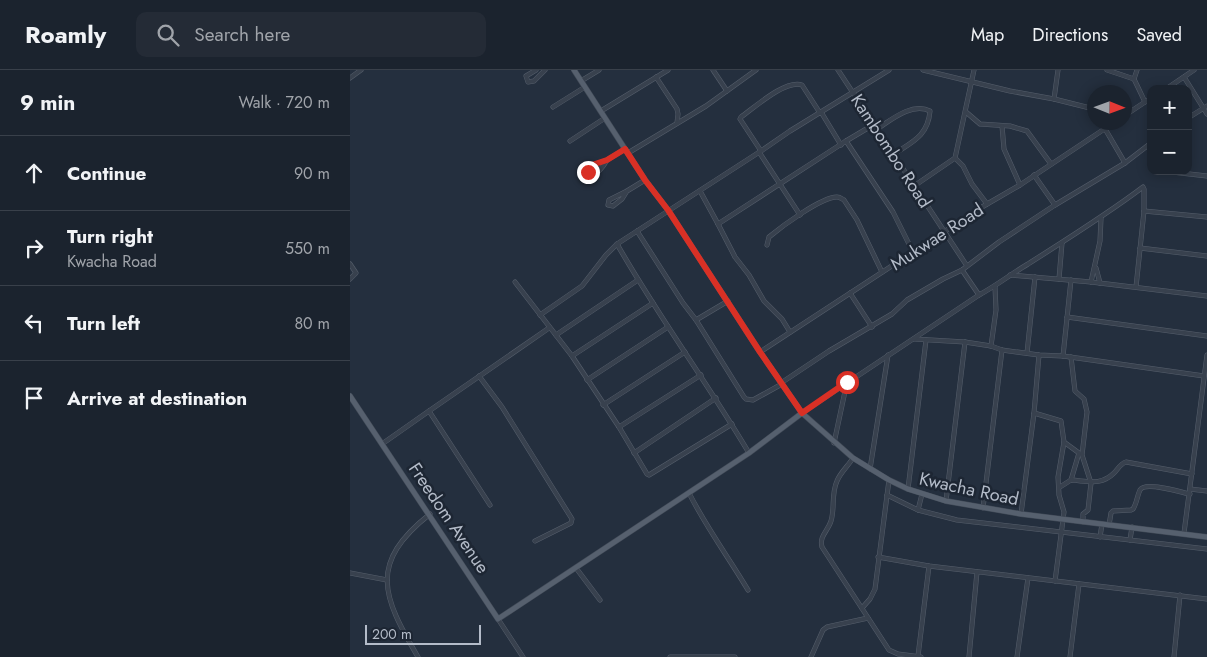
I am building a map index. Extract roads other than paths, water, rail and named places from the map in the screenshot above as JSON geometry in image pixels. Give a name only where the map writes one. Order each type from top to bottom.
[{"type":"main road","name":"Kwacha Road","points":[[574,70],[645,180],[668,210],[802,413],[853,458],[888,480],[946,502],[1021,514],[1207,537]]},
{"type":"main road","name":"Freedom Avenue","points":[[350,396],[498,619]]},
{"type":"main road","points":[[498,619],[749,453],[802,413]]},
{"type":"street","points":[[350,78],[362,70]]},
{"type":"street","points":[[536,70],[526,76],[528,82],[534,81],[545,70]]},
{"type":"street","points":[[581,81],[599,70]]},
{"type":"street","points":[[601,111],[668,70]]},
{"type":"street","points":[[713,70],[727,91]]},
{"type":"street","points":[[607,160],[593,175],[590,176],[588,174],[589,166],[626,151],[706,106],[756,70]]},
{"type":"street","name":"Kambombo Road","points":[[838,70],[872,125],[877,129],[894,154],[967,266]]},
{"type":"street","points":[[540,315],[582,286],[617,244],[889,70]]},
{"type":"street","points":[[923,70],[1087,107]]},
{"type":"street","points":[[914,186],[955,158],[974,70]]},
{"type":"street","points":[[1054,99],[1058,70]]},
{"type":"street","points":[[1106,70],[1134,79]]},
{"type":"street","points":[[1132,111],[1145,102],[1134,79],[1137,70]]},
{"type":"street","points":[[1172,85],[1194,70]]},
{"type":"street","points":[[656,77],[677,109],[676,123]]},
{"type":"street","points":[[1184,77],[1205,107],[1207,114]]},
{"type":"street","points":[[800,215],[740,119],[741,117],[782,88],[795,83],[802,85],[841,145]]},
{"type":"street","points":[[553,107],[585,87]]},
{"type":"street","points":[[1192,115],[1205,107]]},
{"type":"street","points":[[877,129],[908,110],[925,109],[930,111],[923,134],[894,154]]},
{"type":"street","points":[[966,112],[980,124],[1027,130],[1051,164]]},
{"type":"street","points":[[570,141],[605,118]]},
{"type":"street","points":[[718,224],[872,125]]},
{"type":"street","points":[[1002,126],[1004,149],[1020,185]]},
{"type":"street","name":"Mukwae Road","points":[[760,352],[1104,130]]},
{"type":"street","points":[[1107,130],[1125,163]]},
{"type":"street","points":[[846,141],[893,212],[913,252]]},
{"type":"street","points":[[637,231],[746,399],[752,400],[782,384],[829,351],[872,327],[892,314],[907,300],[962,270],[999,242],[1055,205],[1125,163],[1147,146]]},
{"type":"street","points":[[955,158],[963,166],[972,184],[987,204]]},
{"type":"street","points":[[1192,174],[1207,176]]},
{"type":"street","points":[[1034,175],[1055,205]]},
{"type":"street","points":[[627,192],[613,206],[608,205],[609,200],[627,192],[645,180]]},
{"type":"street","points":[[802,413],[979,295],[995,287],[1010,275],[1101,218],[1143,187],[1144,211],[1136,287]]},
{"type":"street","points":[[700,191],[736,257],[764,301],[782,319],[790,332]]},
{"type":"street","points":[[767,245],[769,237],[800,215],[836,197],[844,200],[857,220],[882,272]]},
{"type":"street","points":[[1144,211],[1207,218]]},
{"type":"street","points":[[1091,282],[1100,241],[1101,218]]},
{"type":"street","points":[[1059,279],[1062,243]]},
{"type":"street","points":[[617,244],[749,453]]},
{"type":"street","points":[[1140,248],[1207,256]]},
{"type":"street","points":[[350,264],[356,273],[350,279]]},
{"type":"street","points":[[1095,266],[1100,283]]},
{"type":"street","points":[[962,270],[979,295]]},
{"type":"street","points":[[1010,275],[1091,282],[1207,296]]},
{"type":"street","points":[[1027,353],[1035,277]]},
{"type":"street","points":[[556,334],[638,280]]},
{"type":"street","points":[[1062,356],[1071,280]]},
{"type":"street","points":[[515,282],[572,356],[619,427],[646,474],[649,475],[732,424]]},
{"type":"street","points":[[991,346],[996,310],[995,287]]},
{"type":"street","points":[[850,293],[872,327]]},
{"type":"street","points":[[696,320],[728,301]]},
{"type":"street","points":[[572,356],[653,303]]},
{"type":"street","points":[[1067,317],[1207,336]]},
{"type":"street","points":[[587,380],[668,327]]},
{"type":"street","points":[[382,444],[549,328]]},
{"type":"street","points":[[914,339],[965,342],[991,346],[1002,350],[1071,357],[1204,376]]},
{"type":"street","points":[[908,489],[926,340]]},
{"type":"street","points":[[946,502],[965,342]]},
{"type":"street","points":[[983,508],[1002,350]]},
{"type":"street","points":[[603,405],[685,352]]},
{"type":"street","points":[[870,470],[888,355]]},
{"type":"street","points":[[1021,514],[1034,413],[1039,355]]},
{"type":"street","points":[[1060,487],[1071,480],[1081,455],[1087,412],[1084,399],[1074,391],[1071,357]]},
{"type":"street","points":[[1184,533],[1207,357]]},
{"type":"street","points":[[619,427],[701,375]]},
{"type":"street","points":[[479,376],[502,407],[572,519],[571,523],[535,541]]},
{"type":"street","points":[[834,443],[847,382]]},
{"type":"street","points":[[1202,396],[1207,396]]},
{"type":"street","points":[[634,453],[716,398]]},
{"type":"street","points":[[429,412],[490,504]]},
{"type":"street","points":[[1034,413],[1061,421],[1064,442],[1059,467],[1059,495],[1064,511],[1064,519],[1055,581]]},
{"type":"street","points":[[1064,442],[1081,455],[1091,483],[1088,510],[1083,514],[1083,522]]},
{"type":"street","points":[[853,458],[837,480],[830,523],[821,542],[822,547],[889,650],[893,653],[919,657],[929,566]]},
{"type":"street","points":[[1071,480],[1091,483],[1106,479],[1120,465],[1126,462],[1192,474]]},
{"type":"street","points":[[862,608],[873,595],[888,480]]},
{"type":"street","points":[[1109,525],[1111,513],[1114,511],[1133,509],[1140,488],[1144,486],[1190,492],[1207,491]]},
{"type":"street","points":[[689,493],[703,520],[748,590]]},
{"type":"street","points":[[918,510],[922,494]]},
{"type":"street","points":[[887,495],[918,510],[957,520],[1207,550]]},
{"type":"street","points":[[418,657],[393,610],[387,580],[397,546],[411,528],[430,514]]},
{"type":"street","points":[[1100,537],[1102,524]]},
{"type":"street","points":[[1130,540],[1132,527]]},
{"type":"street","points":[[878,557],[929,566],[1207,599]]},
{"type":"street","points":[[576,568],[600,600]]},
{"type":"street","points":[[969,657],[977,572]]},
{"type":"street","points":[[350,574],[387,580]]},
{"type":"street","points":[[1017,657],[1028,578]]},
{"type":"street","points":[[1070,657],[1078,584]]},
{"type":"street","points":[[1174,657],[1180,595]]},
{"type":"street","points":[[811,657],[823,630],[827,627],[868,618]]},
{"type":"street","name":"Freedom Avenue","points":[[498,619],[523,657]]},
{"type":"street","points":[[670,657],[735,657]]}]
